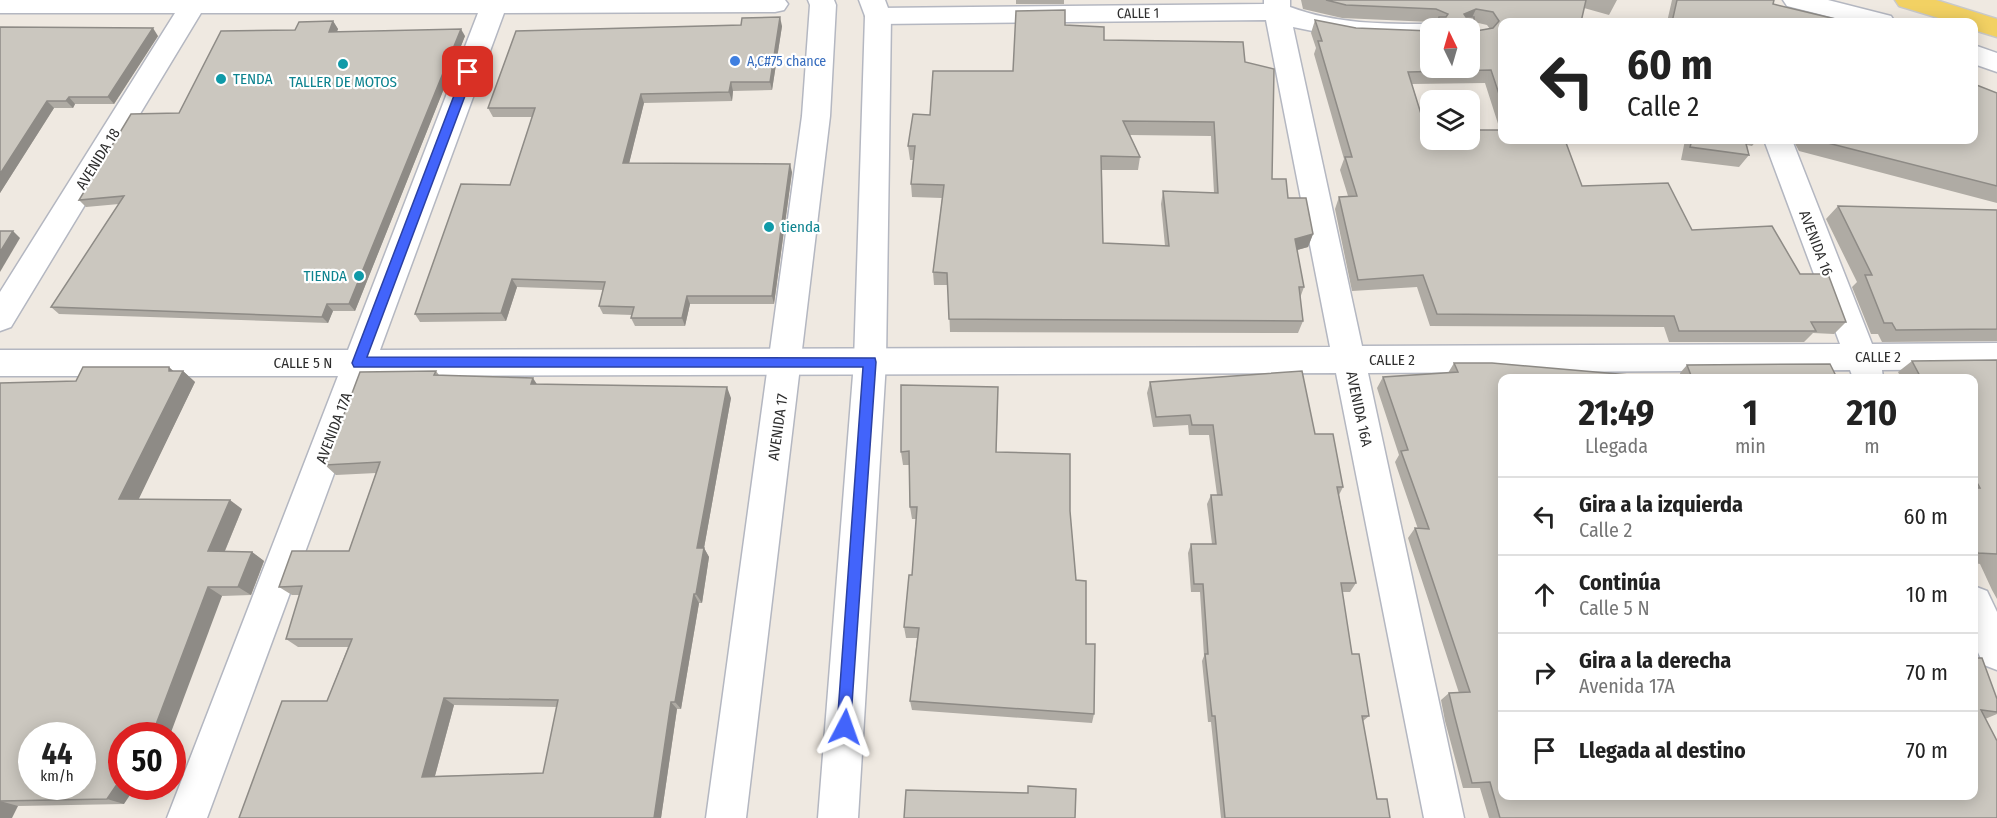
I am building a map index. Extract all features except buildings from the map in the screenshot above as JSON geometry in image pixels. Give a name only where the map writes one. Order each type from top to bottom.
[{"type":"main road","points":[[1908,0],[1965,18]]},
{"type":"main road","points":[[1978,22],[1997,28]]},
{"type":"street","name":"AVENIDA 17","points":[[726,818],[816,116],[821,0]]},
{"type":"street","points":[[0,5],[195,2],[494,5],[775,4]]},
{"type":"street","name":"AVENIDA 18","points":[[0,318],[195,2]]},
{"type":"street","name":"AVENIDA 17A","points":[[187,818],[494,5]]},
{"type":"street","name":"CALLE 1","points":[[875,8],[1277,6],[1300,22],[1322,27],[1420,33]]},
{"type":"street","name":"AVENIDA 16A","points":[[1277,6],[1444,818]]},
{"type":"street","points":[[1799,6],[1861,18]]},
{"type":"street","points":[[838,818],[870,362],[875,8]]},
{"type":"street","points":[[1978,56],[1997,63]]},
{"type":"street","name":"AVENIDA 16","points":[[1780,144],[1865,368]]},
{"type":"street","name":"CALLE 2","points":[[786,363],[1349,360],[1865,368],[1997,356]]},
{"type":"street","name":"CALLE 5 N","points":[[0,363],[786,363]]},
{"type":"street","points":[[1978,612],[1997,652]]},
{"type":"place","name":"A,C#75 chance","points":[[735,61]]},
{"type":"place","name":"TALLER DE MOTOS","points":[[343,64]]},
{"type":"place","name":"TENDA","points":[[221,79]]},
{"type":"place","name":"tienda","points":[[769,227]]},
{"type":"place","name":"TIENDA","points":[[359,276]]},
{"type":"route","points":[[468,72],[359,363],[870,362],[845,727]]}]
